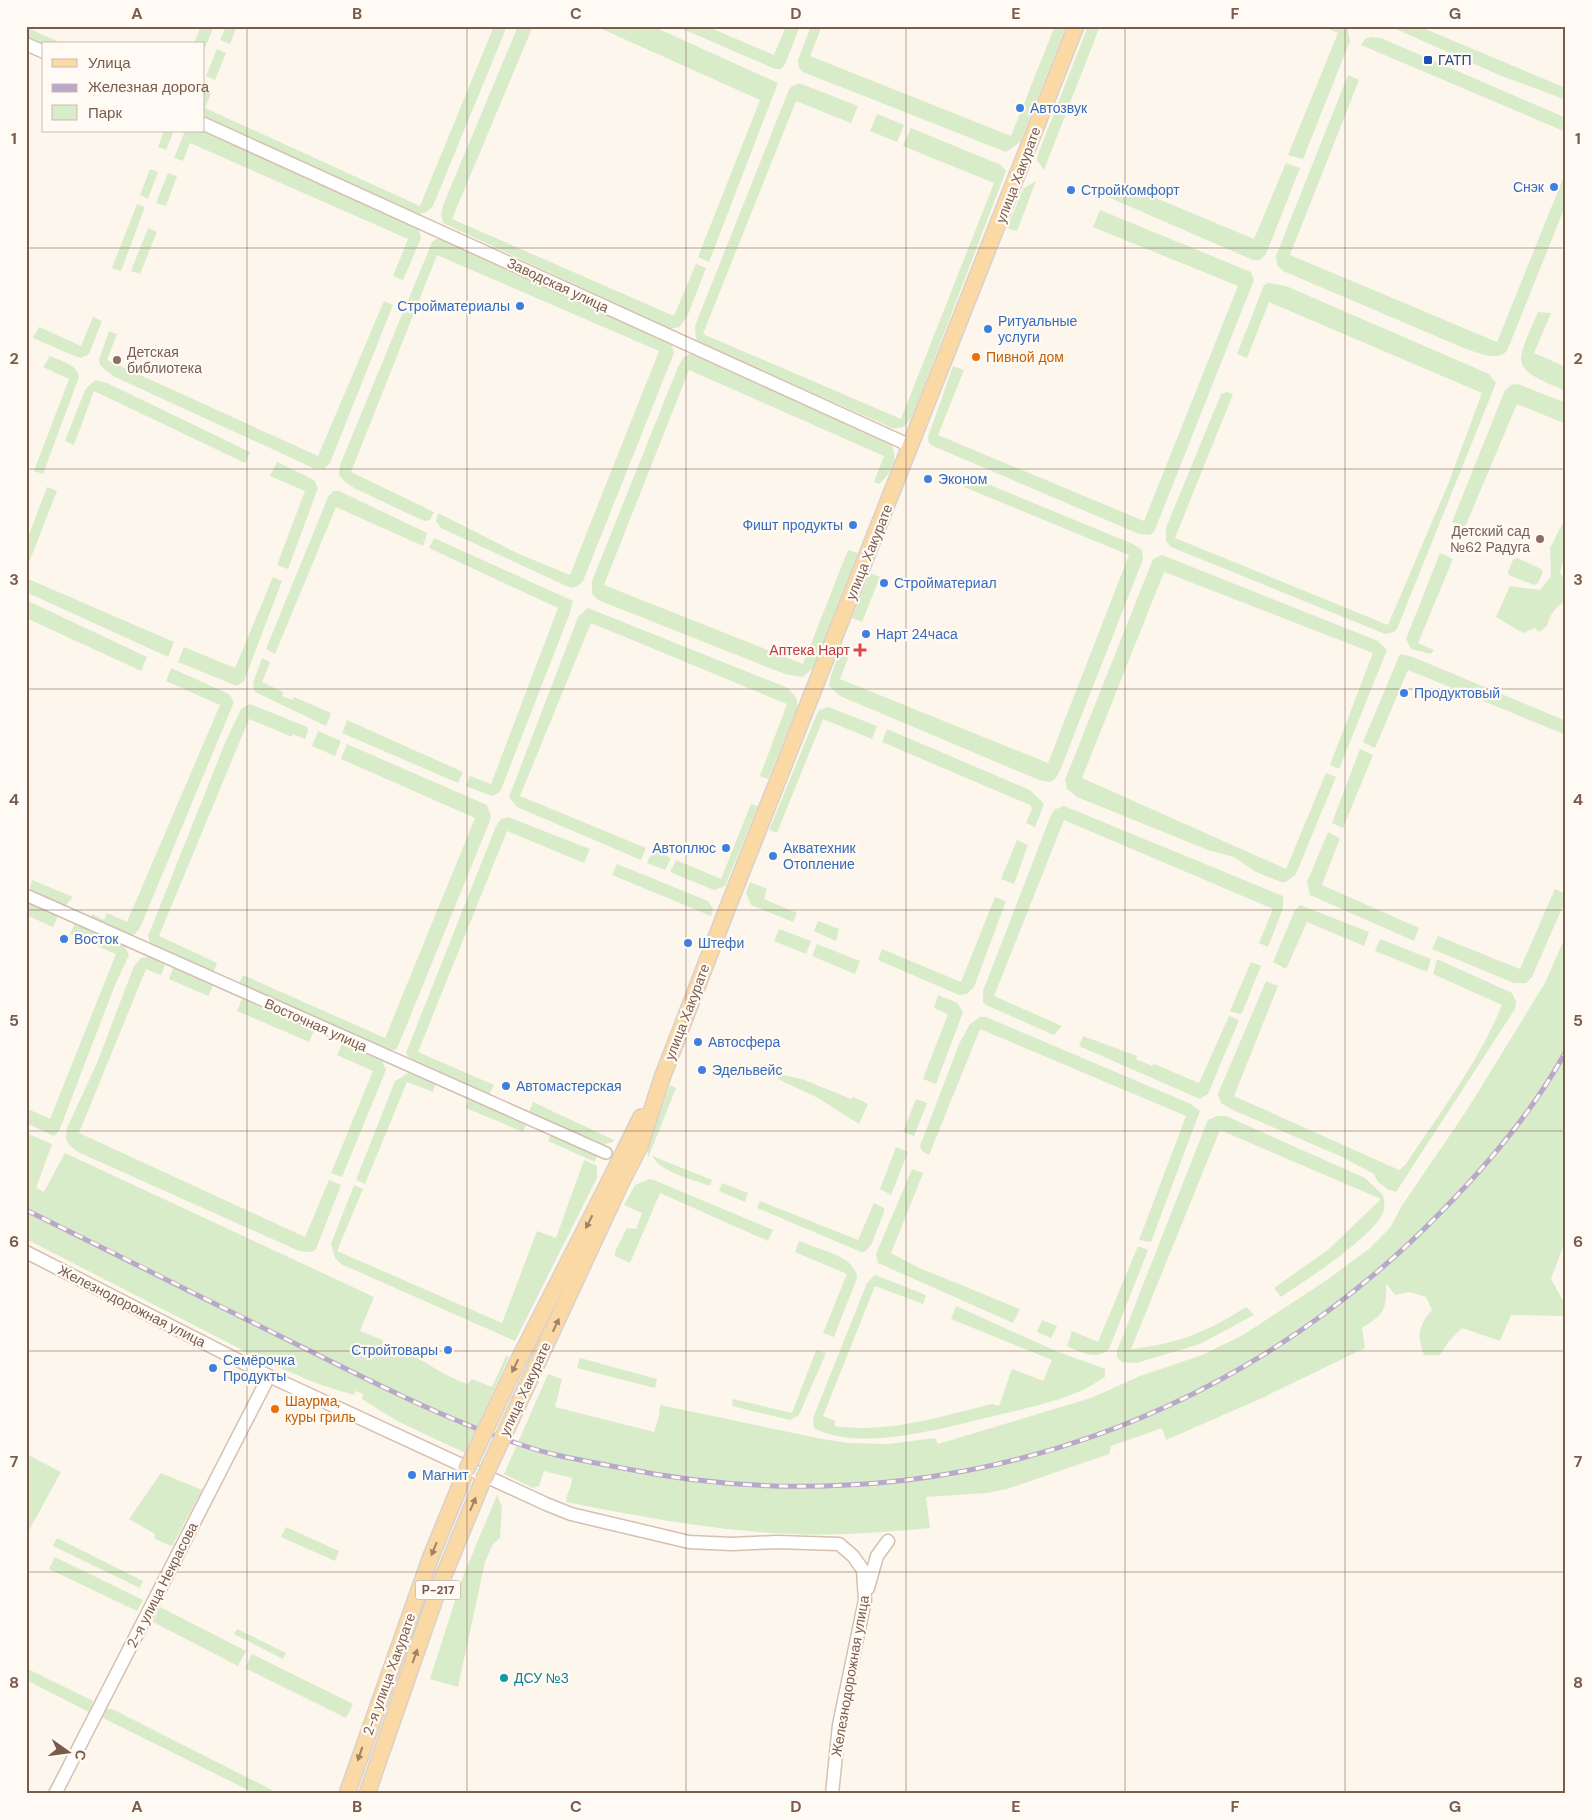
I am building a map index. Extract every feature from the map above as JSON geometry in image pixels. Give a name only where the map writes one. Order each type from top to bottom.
[{"type":"main road","name":"улица Хакурате","points":[[466,1472],[516,1365],[615,1179],[640,1146],[662,1078],[1076,26]]},
{"type":"main road","points":[[26,44],[42,51]]},
{"type":"main road","name":"Заводская улица","points":[[205,124],[911,446]]},
{"type":"main road","name":"улица Хакурате","points":[[483,1480],[615,1179],[629,1142],[662,1078]]},
{"type":"main road","name":"Железнодорожная улица","points":[[26,1252],[269,1376],[571,1514],[689,1542],[839,1544],[854,1556],[863,1570],[865,1600],[839,1725],[832,1794]]},
{"type":"main road","name":"2-я улица Некрасова","points":[[55,1794],[269,1376]]},
{"type":"main road","name":"2-я улица Хакурате","points":[[347,1794],[430,1559],[466,1472]]},
{"type":"main road","name":"2-я улица Хакурате","points":[[367,1791],[439,1587],[483,1480]]},
{"type":"main road","points":[[865,1600],[877,1556],[888,1541]]},
{"type":"street","name":"Восточная улица","points":[[26,895],[606,1153]]},
{"type":"street","points":[[615,1179],[614,1169],[606,1153],[621,1151],[629,1142]]},
{"type":"green space","points":[[201,26],[214,26],[205,48],[205,42],[194,42]]},
{"type":"green space","points":[[226,26],[237,26],[230,44],[220,40]]},
{"type":"green space","points":[[494,26],[507,26],[433,206],[425,213],[417,214],[208,122],[205,119],[205,108],[420,206]]},
{"type":"green space","points":[[518,26],[533,26],[452,219],[674,316],[696,264],[706,268],[687,317],[679,327],[670,329],[443,223],[441,214],[444,203]]},
{"type":"green space","points":[[595,26],[652,26],[778,83],[709,262],[698,257],[760,100]]},
{"type":"green space","points":[[676,26],[706,26],[774,55],[786,26],[800,26],[785,64],[781,69],[775,69]]},
{"type":"green space","points":[[811,26],[822,26],[810,56],[1011,136],[1055,26],[1066,26],[1020,142],[1006,152],[803,72],[799,68],[798,60]]},
{"type":"green space","points":[[1088,26],[1100,26],[1044,170],[1037,160],[1038,154]]},
{"type":"green space","points":[[1322,26],[1347,26],[1350,41],[1303,159],[1288,155],[1338,33]]},
{"type":"green space","points":[[1389,26],[1418,26],[1566,88],[1566,100],[1499,75]]},
{"type":"green space","points":[[26,27],[59,42],[42,42],[42,45],[26,38]]},
{"type":"green space","points":[[1371,37],[1381,38],[1566,118],[1566,132],[1361,45],[1365,39]]},
{"type":"green space","points":[[217,49],[226,53],[215,80],[206,76]]},
{"type":"green space","points":[[1348,75],[1359,80],[1290,255],[1497,342],[1566,171],[1566,204],[1507,351],[1503,354],[1488,356],[1466,349],[1283,271],[1277,265],[1276,256]]},
{"type":"green space","points":[[799,83],[858,106],[851,123],[796,101],[703,334],[901,419],[994,183],[903,146],[911,128],[1001,165],[1006,171],[912,417],[906,425],[899,428],[892,428],[699,343],[696,338],[695,326],[788,92],[791,87]]},
{"type":"green space","points":[[205,90],[211,93],[205,108]]},
{"type":"green space","points":[[877,114],[904,125],[897,142],[870,131]]},
{"type":"green space","points":[[205,129],[418,228],[421,238],[403,280],[393,276],[408,239],[190,143],[183,161],[174,158],[185,132],[205,132]]},
{"type":"green space","points":[[164,132],[174,132],[166,150],[158,147]]},
{"type":"green space","points":[[1286,163],[1300,168],[1266,254],[1260,260],[1253,260],[1108,197],[1115,181],[1254,239]]},
{"type":"green space","points":[[150,169],[158,172],[148,199],[140,195]]},
{"type":"green space","points":[[168,173],[177,176],[166,206],[156,203]]},
{"type":"green space","points":[[1036,181],[1017,231],[1007,228],[1023,189]]},
{"type":"green space","points":[[137,204],[145,207],[121,271],[112,268]]},
{"type":"green space","points":[[1100,210],[1251,272],[1254,280],[1154,532],[1150,535],[1139,534],[933,446],[929,443],[928,437],[953,366],[964,370],[938,435],[1144,521],[1238,286],[1093,227]]},
{"type":"green space","points":[[148,228],[157,232],[140,274],[131,271]]},
{"type":"green space","points":[[440,237],[671,343],[674,353],[583,581],[578,586],[571,588],[441,528],[436,521],[438,513],[519,554],[570,575],[659,351],[437,255],[351,472],[434,512],[430,520],[424,521],[356,489],[346,483],[339,475],[340,465],[432,242]]},
{"type":"green space","points":[[1269,283],[1286,286],[1489,374],[1496,383],[1397,629],[1394,632],[1385,634],[1171,547],[1166,541],[1166,528],[1221,394],[1227,392],[1233,394],[1175,538],[1388,625],[1449,482],[1482,393],[1269,302],[1247,358],[1237,354],[1264,285]]},
{"type":"green space","points":[[384,301],[393,305],[330,463],[324,469],[313,468],[113,376],[100,365],[99,360],[109,331],[117,334],[107,360],[318,456]]},
{"type":"green space","points":[[1538,312],[1551,313],[1534,353],[1566,367],[1566,391],[1534,376],[1526,370],[1522,363],[1521,354]]},
{"type":"green space","points":[[93,317],[102,321],[89,354],[81,358],[33,338],[39,327],[81,346]]},
{"type":"green space","points":[[689,354],[695,354],[888,441],[892,446],[894,452],[893,464],[879,484],[874,482],[884,456],[689,370],[604,585],[803,664],[848,550],[858,553],[813,668],[803,677],[785,674],[598,600],[592,594],[592,581],[678,367],[683,358]]},
{"type":"green space","points":[[50,356],[72,366],[79,377],[43,474],[34,471],[69,379],[43,367]]},
{"type":"green space","points":[[95,380],[107,383],[250,452],[245,463],[94,391],[74,445],[65,441],[85,390]]},
{"type":"green space","points":[[1518,384],[1566,403],[1566,424],[1517,404],[1465,527],[1452,522],[1505,390],[1511,385]]},
{"type":"green space","points":[[277,462],[314,480],[318,488],[288,569],[277,565],[305,491],[270,476]]},
{"type":"green space","points":[[968,476],[1133,544],[1142,550],[1143,559],[1061,768],[1056,778],[1050,782],[1039,780],[840,696],[829,686],[840,652],[849,656],[840,679],[1048,763],[1129,555],[964,487]]},
{"type":"green space","points":[[47,487],[57,491],[26,570],[26,542]]},
{"type":"green space","points":[[333,491],[339,491],[425,532],[427,534],[423,546],[336,507],[275,654],[266,649],[328,497]]},
{"type":"green space","points":[[1566,517],[1566,551],[1560,572],[1566,585],[1566,601],[1556,608],[1549,618],[1547,626],[1539,632],[1535,628],[1523,633],[1496,617],[1510,586],[1540,590],[1551,576],[1550,548]]},
{"type":"green space","points":[[434,538],[573,601],[500,792],[492,796],[466,786],[470,776],[491,784],[558,608],[429,548]]},
{"type":"green space","points":[[1440,553],[1453,559],[1418,643],[1434,650],[1431,654],[1411,649],[1406,639]]},
{"type":"green space","points":[[1162,555],[1378,641],[1387,650],[1339,769],[1330,765],[1373,653],[1164,572],[1082,778],[1286,869],[1326,773],[1336,777],[1296,874],[1286,882],[1281,882],[1256,872],[1234,857],[1208,850],[1077,797],[1067,789],[1065,780],[1153,559]]},
{"type":"green space","points":[[1517,558],[1541,569],[1543,572],[1538,583],[1534,585],[1509,575],[1508,572],[1513,560]]},
{"type":"green space","points":[[870,573],[880,577],[862,622],[852,618]]},
{"type":"green space","points":[[273,577],[282,581],[244,681],[237,686],[178,662],[184,647],[235,668]]},
{"type":"green space","points":[[26,578],[174,642],[168,657],[26,592]]},
{"type":"green space","points":[[26,600],[147,657],[141,671],[26,618]]},
{"type":"green space","points":[[588,608],[788,688],[797,699],[797,708],[768,779],[760,776],[787,704],[591,623],[520,796],[646,848],[641,860],[517,807],[509,797],[578,617]]},
{"type":"green space","points":[[1400,654],[1413,657],[1566,721],[1566,735],[1408,670],[1375,748],[1363,742]]},
{"type":"green space","points":[[262,658],[270,662],[262,682],[283,692],[282,696],[292,700],[294,697],[331,713],[326,726],[255,692],[253,683]]},
{"type":"green space","points":[[171,668],[229,694],[234,702],[140,928],[135,934],[129,936],[91,918],[92,914],[104,920],[107,913],[127,922],[220,705],[166,681]]},
{"type":"green space","points":[[250,704],[307,727],[308,731],[305,739],[293,734],[292,737],[249,719],[159,936],[217,963],[213,973],[151,945],[148,936],[225,743],[241,709]]},
{"type":"green space","points":[[828,707],[877,726],[872,739],[823,719],[777,833],[769,830],[816,716],[819,710]]},
{"type":"green space","points":[[347,720],[463,772],[458,783],[342,733]]},
{"type":"green space","points":[[887,729],[1030,790],[1044,804],[1035,827],[1026,823],[1032,809],[1030,805],[882,742]]},
{"type":"green space","points":[[318,731],[341,741],[335,756],[312,746]]},
{"type":"green space","points":[[347,744],[487,805],[491,816],[399,1044],[396,1049],[391,1051],[239,984],[243,975],[385,1038],[475,818],[341,759]]},
{"type":"green space","points":[[1360,749],[1373,755],[1343,828],[1332,823]]},
{"type":"green space","points":[[751,804],[758,806],[725,886],[714,890],[670,872],[676,860],[721,879]]},
{"type":"green space","points":[[1064,806],[1283,896],[1283,908],[1268,947],[1259,943],[1273,909],[1064,820],[994,996],[1062,1026],[1054,1035],[986,1005],[983,1002],[983,991],[1051,815],[1054,810]]},
{"type":"green space","points":[[508,817],[590,849],[584,863],[507,831],[418,1052],[494,1085],[489,1095],[412,1062],[406,1053],[496,826],[501,819]]},
{"type":"green space","points":[[1328,832],[1340,838],[1322,885],[1419,928],[1414,941],[1310,895],[1307,882]]},
{"type":"green space","points":[[1017,840],[1028,845],[1014,884],[1001,879]]},
{"type":"green space","points":[[653,850],[671,858],[665,870],[647,863]]},
{"type":"green space","points":[[617,864],[708,901],[713,909],[711,916],[612,875]]},
{"type":"green space","points":[[32,880],[73,897],[65,906],[32,890],[30,887]]},
{"type":"green space","points":[[750,882],[767,889],[764,899],[797,913],[793,922],[751,905],[746,893]]},
{"type":"green space","points":[[1555,889],[1565,894],[1566,899],[1532,977],[1526,983],[1514,983],[1432,949],[1438,936],[1520,969]]},
{"type":"green space","points":[[995,897],[1006,901],[974,987],[967,994],[959,995],[878,960],[882,949],[961,982]]},
{"type":"green space","points":[[26,901],[58,916],[53,927],[26,915]]},
{"type":"green space","points":[[1300,905],[1369,932],[1364,946],[1307,922],[1286,969],[1273,962],[1295,910]]},
{"type":"green space","points":[[818,921],[839,929],[836,941],[814,931]]},
{"type":"green space","points":[[75,923],[120,944],[125,947],[129,955],[115,985],[59,1131],[54,1136],[26,1123],[26,1108],[50,1119],[116,954],[70,934]]},
{"type":"green space","points":[[779,929],[811,941],[806,954],[774,941]]},
{"type":"green space","points":[[1566,935],[1566,1239],[1551,1279],[1566,1306],[1566,1316],[1511,1315],[1500,1341],[1462,1328],[1449,1341],[1440,1355],[1424,1355],[1420,1342],[1420,1331],[1421,1326],[1432,1310],[1426,1297],[1410,1292],[1395,1295],[1386,1283],[1386,1299],[1383,1310],[1380,1315],[1362,1328],[1365,1348],[1262,1398],[1166,1440],[1162,1428],[1111,1446],[1109,1454],[1007,1489],[987,1493],[926,1497],[930,1528],[861,1533],[809,1534],[707,1527],[566,1502],[572,1478],[544,1471],[539,1486],[533,1488],[504,1474],[548,1374],[562,1379],[555,1407],[654,1432],[660,1405],[848,1443],[888,1444],[935,1438],[938,1444],[1091,1398],[1140,1376],[1202,1355],[1243,1335],[1327,1280],[1370,1248],[1390,1228],[1401,1207],[1467,1110],[1545,983]]},
{"type":"green space","points":[[1380,939],[1431,959],[1427,972],[1375,951]]},
{"type":"green space","points":[[817,944],[860,961],[855,974],[812,956]]},
{"type":"green space","points":[[150,957],[165,965],[161,975],[146,969],[79,1133],[305,1237],[329,1180],[341,1185],[316,1249],[312,1252],[299,1251],[80,1153],[68,1143],[66,1137],[67,1128],[97,1063],[134,966],[141,958]]},
{"type":"green space","points":[[1437,959],[1512,993],[1516,1001],[1515,1009],[1396,1192],[1387,1189],[1378,1182],[1374,1174],[1340,1156],[1235,1111],[1221,1103],[1218,1094],[1266,981],[1278,986],[1234,1096],[1399,1170],[1406,1164],[1470,1067],[1502,1005],[1433,974]]},
{"type":"green space","points":[[1251,962],[1261,966],[1242,1013],[1239,1014],[1230,1011]]},
{"type":"green space","points":[[173,968],[213,986],[208,996],[169,979]]},
{"type":"green space","points":[[938,995],[957,1003],[963,1012],[936,1084],[923,1079],[948,1014],[934,1008]]},
{"type":"green space","points":[[242,999],[314,1031],[309,1042],[237,1011]]},
{"type":"green space","points":[[1229,1016],[1239,1020],[1208,1094],[1200,1099],[1079,1046],[1083,1036],[1137,1056],[1136,1059],[1152,1066],[1154,1064],[1199,1083]]},
{"type":"green space","points":[[980,1017],[986,1017],[1191,1104],[1200,1111],[1151,1242],[1139,1240],[1186,1116],[980,1029],[929,1155],[922,1151],[920,1146],[959,1044],[970,1024]]},
{"type":"green space","points":[[342,1044],[382,1061],[386,1070],[342,1177],[331,1173],[373,1071],[337,1055]]},
{"type":"green space","points":[[408,1073],[436,1083],[433,1092],[407,1082],[365,1184],[356,1180],[395,1081]]},
{"type":"green space","points":[[779,1074],[802,1079],[868,1104],[859,1124],[818,1098],[778,1079]]},
{"type":"green space","points":[[670,1085],[676,1088],[648,1158],[647,1147]]},
{"type":"green space","points":[[469,1099],[527,1123],[523,1132],[466,1108]]},
{"type":"green space","points":[[916,1099],[927,1103],[914,1136],[903,1132]]},
{"type":"green space","points":[[533,1102],[614,1140],[604,1144],[529,1112]]},
{"type":"green space","points":[[1217,1116],[1226,1116],[1365,1178],[1383,1195],[1384,1210],[1368,1232],[1354,1245],[1281,1297],[1274,1288],[1329,1249],[1381,1199],[1220,1130],[1131,1349],[1163,1344],[1192,1336],[1246,1307],[1254,1315],[1200,1344],[1136,1363],[1122,1362],[1117,1357],[1117,1351],[1205,1127],[1208,1120]]},
{"type":"green space","points":[[26,1133],[52,1144],[36,1188],[44,1192],[65,1153],[374,1297],[360,1331],[383,1340],[383,1342],[414,1356],[456,1380],[468,1384],[472,1379],[492,1387],[506,1356],[509,1357],[465,1453],[397,1421],[362,1399],[363,1394],[356,1391],[354,1395],[318,1384],[264,1361],[26,1239]]},
{"type":"green space","points":[[550,1135],[598,1154],[595,1162],[548,1141]]},
{"type":"green space","points":[[896,1147],[908,1152],[891,1195],[880,1189]]},
{"type":"green space","points":[[652,1156],[712,1180],[710,1186],[670,1171]]},
{"type":"green space","points":[[584,1160],[597,1166],[597,1178],[515,1341],[341,1264],[335,1258],[331,1244],[354,1185],[363,1189],[337,1251],[502,1323],[537,1231],[556,1238]]},
{"type":"green space","points":[[912,1169],[923,1173],[891,1253],[917,1267],[1020,1309],[1013,1323],[878,1263],[876,1254]]},
{"type":"green space","points":[[649,1179],[773,1230],[768,1241],[660,1193],[630,1263],[615,1256],[615,1252],[627,1228],[636,1229],[642,1213],[624,1205],[635,1185]]},
{"type":"green space","points":[[722,1183],[748,1193],[745,1202],[719,1191]]},
{"type":"green space","points":[[760,1201],[858,1240],[874,1203],[884,1208],[884,1212],[871,1245],[865,1252],[861,1252],[757,1208]]},
{"type":"green space","points":[[799,1241],[834,1254],[850,1264],[855,1270],[857,1278],[834,1337],[823,1333],[847,1274],[795,1252]]},
{"type":"green space","points":[[1138,1246],[1148,1250],[1109,1349],[1104,1353],[1094,1355],[1083,1353],[1067,1346],[1072,1331],[1098,1342]]},
{"type":"green space","points":[[875,1275],[926,1295],[923,1304],[875,1286],[823,1416],[835,1421],[835,1426],[875,1428],[895,1426],[992,1404],[999,1406],[1012,1369],[1043,1381],[1052,1360],[951,1319],[956,1306],[1056,1351],[1105,1369],[1105,1377],[1081,1391],[1056,1400],[946,1428],[899,1436],[853,1438],[832,1435],[814,1428],[813,1418],[867,1283]]},
{"type":"green space","points":[[1042,1320],[1057,1326],[1051,1338],[1037,1332]]},
{"type":"green space","points":[[816,1350],[826,1353],[799,1415],[790,1420],[732,1406],[733,1399],[792,1413]]},
{"type":"green space","points":[[580,1358],[657,1379],[655,1388],[577,1368]]},
{"type":"green space","points":[[26,1454],[61,1472],[27,1534],[26,1534]]},
{"type":"green space","points":[[161,1473],[202,1490],[172,1546],[155,1539],[155,1534],[129,1519]]},
{"type":"green space","points":[[497,1495],[502,1507],[500,1538],[493,1544],[485,1562],[458,1687],[430,1679],[462,1579]]},
{"type":"green space","points":[[286,1527],[339,1551],[335,1561],[281,1537]]},
{"type":"green space","points":[[57,1538],[143,1581],[140,1588],[53,1546]]},
{"type":"green space","points":[[55,1557],[143,1600],[137,1611],[49,1569]]},
{"type":"green space","points":[[160,1607],[246,1651],[238,1666],[153,1622]]},
{"type":"green space","points":[[237,1629],[286,1653],[283,1659],[234,1634]]},
{"type":"green space","points":[[252,1654],[353,1704],[346,1718],[245,1668]]},
{"type":"green space","points":[[26,1668],[93,1701],[89,1712],[26,1680]]},
{"type":"green space","points":[[105,1709],[112,1709],[280,1794],[256,1794],[101,1717]]},
{"type":"railway","points":[[26,1210],[409,1399],[463,1423],[531,1448],[622,1468],[735,1484],[847,1485],[958,1472],[1065,1446],[1168,1406],[1266,1353],[1358,1288],[1442,1211],[1510,1135],[1540,1094],[1566,1051]]},
{"type":"place","name":"ГАТП","points":[[1428,60]]},
{"type":"place","name":"Автозвук","points":[[1020,108]]},
{"type":"place","name":"Снэк","points":[[1554,187]]},
{"type":"place","name":"СтройКомфорт","points":[[1071,190]]},
{"type":"place","name":"Стройматериалы","points":[[520,306]]},
{"type":"place","name":"Ритуальные услуги","points":[[988,329]]},
{"type":"place","name":"Пивной дом","points":[[976,357]]},
{"type":"place","name":"Детская библиотека","points":[[117,360]]},
{"type":"place","name":"Эконом","points":[[928,479]]},
{"type":"place","name":"Фишт продукты","points":[[853,525]]},
{"type":"place","name":"Детский сад №62 Радуга","points":[[1540,539]]},
{"type":"place","name":"Стройматериал","points":[[884,583]]},
{"type":"place","name":"Нарт 24часа","points":[[866,634]]},
{"type":"place","name":"Аптека Нарт","points":[[860,650]]},
{"type":"place","name":"Продуктовый","points":[[1404,693]]},
{"type":"place","name":"Автоплюс","points":[[726,848]]},
{"type":"place","name":"Акватехник Отопление","points":[[773,856]]},
{"type":"place","name":"Восток","points":[[64,939]]},
{"type":"place","name":"Штефи","points":[[688,943]]},
{"type":"place","name":"Автосфера","points":[[698,1042]]},
{"type":"place","name":"Эдельвейс","points":[[702,1070]]},
{"type":"place","name":"Автомастерская","points":[[506,1086]]},
{"type":"place","name":"Стройтовары","points":[[448,1350]]},
{"type":"place","name":"Семёрочка Продукты","points":[[213,1368]]},
{"type":"place","name":"Шаурма, куры гриль","points":[[275,1409]]},
{"type":"place","name":"Магнит","points":[[412,1475]]},
{"type":"place","name":"ДСУ №3","points":[[504,1678]]}]
